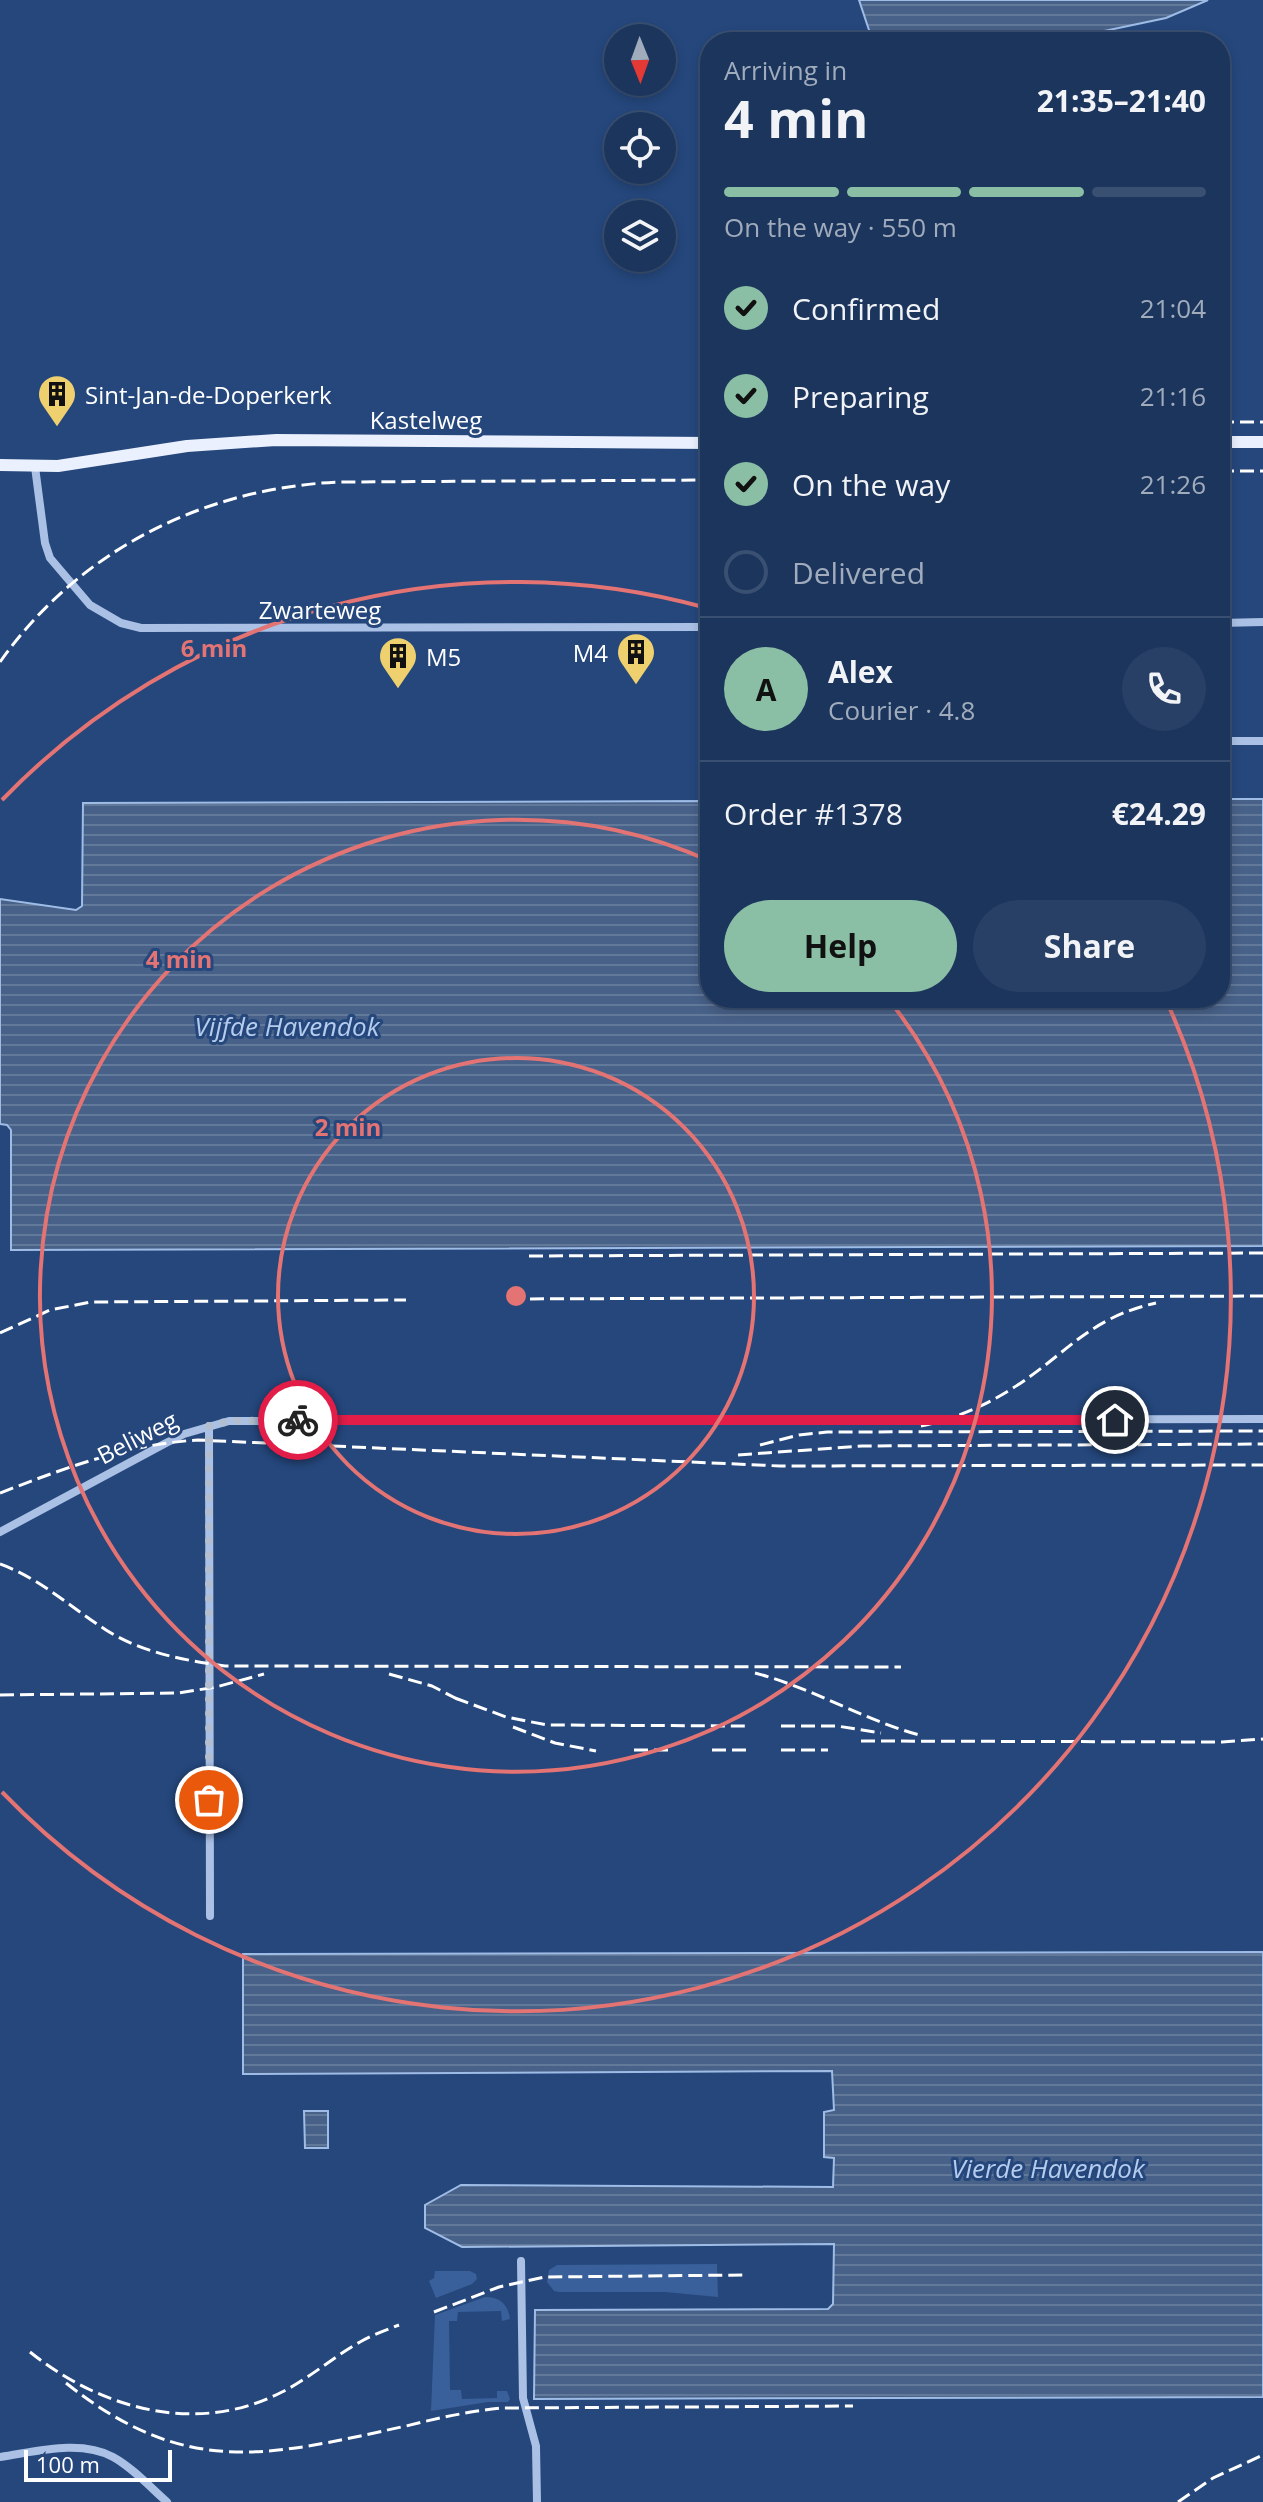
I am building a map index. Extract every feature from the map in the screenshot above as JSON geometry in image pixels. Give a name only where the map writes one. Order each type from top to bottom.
[{"type":"main road","name":"Kastelweg","points":[[0,465],[35,467],[187,446],[276,440],[700,443]]},
{"type":"main road","points":[[1230,442],[1263,442]]},
{"type":"street","name":"Zwarteweg","points":[[35,467],[45,543],[50,558],[90,605],[113,619],[141,628],[700,627]]},
{"type":"street","points":[[1230,623],[1263,622]]},
{"type":"street","points":[[1230,741],[1263,741]]},
{"type":"street","name":"Beliweg","points":[[0,1532],[157,1447],[229,1421],[1263,1419]]},
{"type":"street","points":[[209,1426],[210,1916]]},
{"type":"street","points":[[521,2261],[523,2398],[536,2446],[537,2502]]},
{"type":"street","points":[[0,2457],[65,2448],[96,2450],[121,2462],[167,2502]]},
{"type":"shaded area","points":[[717,2264],[718,2297],[665,2292],[559,2292],[554,2291],[547,2282],[549,2270],[557,2265]]},
{"type":"shaded area","points":[[435,2271],[470,2271],[476,2274],[477,2279],[472,2284],[436,2298],[429,2281],[434,2278]]},
{"type":"shaded area","points":[[485,2297],[502,2302],[510,2319],[502,2321],[501,2311],[458,2312],[457,2321],[449,2321],[450,2390],[461,2390],[462,2399],[497,2398],[497,2391],[507,2391],[510,2399],[508,2402],[431,2411],[435,2315]]},
{"type":"water","points":[[859,0],[1208,0],[1166,18],[1100,32],[870,32]]},
{"type":"water","name":"Vijfde Havendok","points":[[1230,799],[1263,799],[1263,1246],[11,1250],[11,1130],[7,1125],[0,1124],[0,899],[76,910],[82,906],[83,803],[700,801],[700,1008],[1230,1008]]},
{"type":"water","name":"Vierde Havendok","points":[[1263,1952],[1263,2397],[534,2399],[535,2310],[828,2309],[833,2304],[834,2244],[462,2247],[425,2228],[425,2205],[461,2185],[833,2187],[834,2158],[824,2157],[824,2112],[834,2110],[832,2071],[243,2074],[243,1954]]},
{"type":"water","points":[[304,2111],[328,2111],[328,2148],[305,2148]]},
{"type":"railway","points":[[1230,422],[1263,422]]},
{"type":"railway","points":[[1230,471],[1263,471]]},
{"type":"railway","points":[[0,662],[32,622],[67,587],[106,557],[148,532],[193,512],[240,497],[289,487],[339,482],[700,480]]},
{"type":"railway","points":[[529,1256],[1263,1253]]},
{"type":"railway","points":[[510,1299],[1263,1296]]},
{"type":"railway","points":[[0,1333],[50,1310],[91,1302],[406,1300]]},
{"type":"railway","points":[[921,1426],[957,1416],[991,1401],[1095,1328],[1113,1318],[1156,1303]]},
{"type":"railway","points":[[760,1445],[827,1432],[1263,1431]]},
{"type":"railway","points":[[0,1493],[122,1452],[198,1440],[780,1466],[1263,1465]]},
{"type":"railway","points":[[738,1455],[862,1446],[1263,1444]]},
{"type":"railway","points":[[0,1564],[29,1577],[120,1638],[149,1650],[225,1666],[901,1667]]},
{"type":"railway","points":[[755,1673],[923,1736]]},
{"type":"railway","points":[[0,1695],[179,1693],[264,1674]]},
{"type":"railway","points":[[389,1674],[432,1686],[463,1702]]},
{"type":"railway","points":[[455,1698],[506,1717],[547,1725],[748,1726]]},
{"type":"railway","points":[[781,1726],[837,1726],[881,1733]]},
{"type":"railway","points":[[513,1727],[555,1743],[596,1751]]},
{"type":"railway","points":[[861,1741],[1222,1742],[1263,1739]]},
{"type":"railway","points":[[634,1750],[673,1750]]},
{"type":"railway","points":[[712,1750],[748,1750]]},
{"type":"railway","points":[[781,1750],[828,1750]]},
{"type":"railway","points":[[434,2312],[499,2287],[545,2277],[744,2275]]},
{"type":"railway","points":[[30,2352],[87,2388],[119,2401],[151,2410],[184,2414],[217,2412],[250,2405],[282,2392],[360,2342],[399,2325]]},
{"type":"railway","points":[[66,2383],[110,2414],[151,2434],[190,2447],[230,2452],[270,2451],[312,2445],[502,2408],[853,2406]]},
{"type":"railway","points":[[1178,2502],[1213,2478],[1263,2455]]},
{"type":"way so far","points":[[209,1800],[209,1426],[229,1421],[298,1420]]},
{"type":"place","name":"Sint-Jan-de-Doperkerk","points":[[57,428]]},
{"type":"place","name":"M4","points":[[636,686]]},
{"type":"place","name":"M5","points":[[398,690]]},
{"type":"route","points":[[298,1420],[1115,1420]]}]
